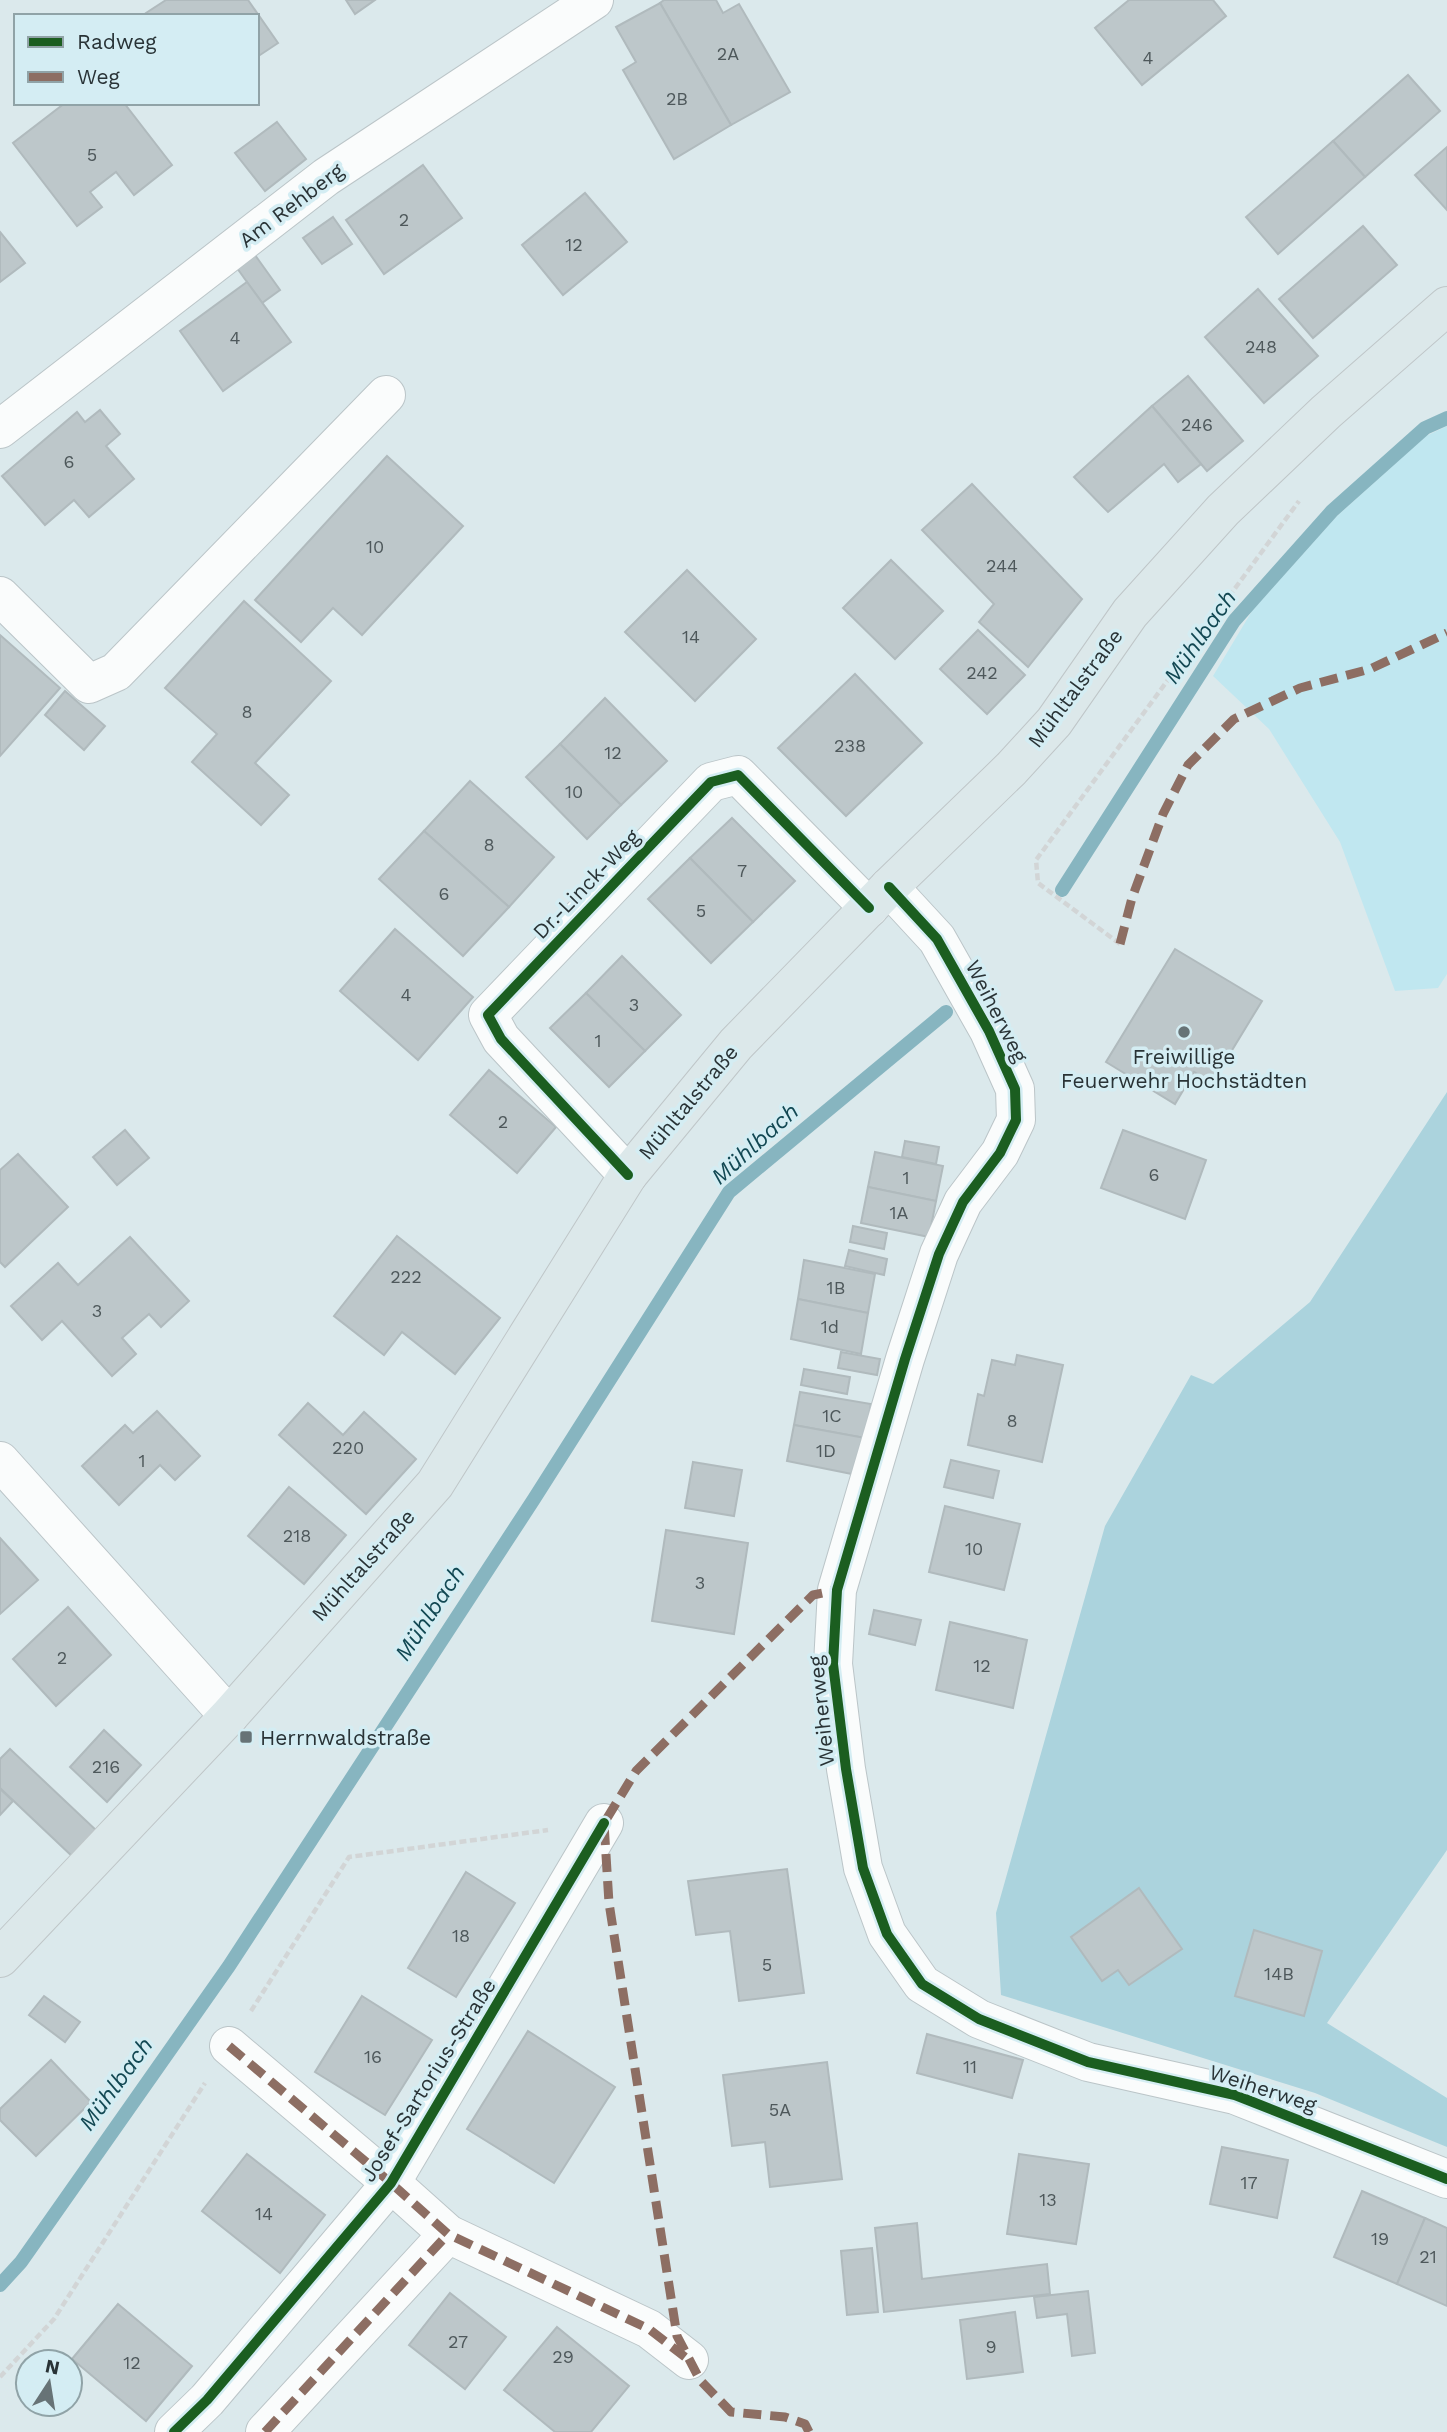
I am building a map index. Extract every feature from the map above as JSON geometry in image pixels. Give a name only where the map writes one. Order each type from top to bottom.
[{"type":"main road","name":"Mühltalstraße","points":[[0,1958],[229,1716],[435,1484],[628,1175],[736,1044],[879,898],[1012,769],[1054,722],[1130,613],[1223,510],[1326,412],[1447,306]]},
{"type":"street","name":"Am Rehberg","points":[[0,429],[326,177],[594,0]]},
{"type":"street","points":[[0,596],[89,684],[116,673],[386,396]]},
{"type":"street","name":"Dr.-Linck-Weg","points":[[628,1175],[501,1039],[488,1015],[710,782],[738,775],[879,898]]},
{"type":"street","name":"Weiherweg","points":[[879,898],[937,939],[989,1031],[1015,1089],[1016,1120],[1000,1153],[963,1202],[939,1254],[837,1590],[832,1664],[846,1769],[863,1868],[887,1934],[922,1984],[979,2019],[1088,2062],[1235,2095],[1447,2179]]},
{"type":"street","points":[[0,1461],[229,1716]]},
{"type":"street","name":"Josef-Sartorius-Straße","points":[[174,2432],[207,2400],[391,2183],[604,1823]]},
{"type":"street","name":"Josef-Sartorius-Straße","points":[[229,2046],[447,2234],[649,2329],[689,2360]]},
{"type":"street","points":[[265,2432],[447,2234]]},
{"type":"path","points":[[1120,944],[1038,883],[1036,860],[1302,498]]},
{"type":"shaded area","points":[[1447,426],[1447,974],[1438,988],[1395,991],[1340,842],[1269,729],[1213,676],[1252,611],[1336,517],[1426,436]]},
{"type":"shaded area","points":[[1447,1092],[1447,1850],[1327,2023],[1447,2098],[1447,2147],[1315,2093],[1001,1995],[996,1913],[1105,1526],[1191,1375],[1213,1384],[1310,1302]]},
{"type":"building","points":[[166,0],[248,0],[258,14],[147,14]]},
{"type":"building","points":[[346,0],[375,0],[355,14]]},
{"type":"building","points":[[664,0],[716,0],[723,13],[739,4],[790,92],[731,125],[660,3]]},
{"type":"building","points":[[1129,0],[1213,0],[1226,16],[1142,85],[1095,28]]},
{"type":"building","points":[[660,3],[731,125],[674,159],[623,70],[636,62],[616,27]]},
{"type":"building","points":[[259,16],[278,43],[259,56]]},
{"type":"building","points":[[1408,75],[1440,111],[1365,177],[1333,141]]},
{"type":"building","points":[[62,105],[126,105],[172,165],[134,195],[116,172],[90,192],[102,207],[77,226],[13,143]]},
{"type":"building","points":[[277,122],[306,159],[265,191],[235,153]]},
{"type":"building","points":[[1333,141],[1365,177],[1278,254],[1246,217]]},
{"type":"building","points":[[1447,147],[1447,210],[1415,175]]},
{"type":"building","points":[[423,165],[462,218],[384,274],[346,220]]},
{"type":"building","points":[[585,193],[627,242],[563,295],[522,245]]},
{"type":"building","points":[[333,217],[352,244],[322,264],[303,238]]},
{"type":"building","points":[[1363,226],[1397,265],[1313,338],[1279,299]]},
{"type":"building","points":[[0,232],[25,263],[0,282]]},
{"type":"building","points":[[255,255],[280,290],[262,303],[237,268]]},
{"type":"building","points":[[247,282],[291,342],[223,391],[180,331]]},
{"type":"building","points":[[1258,289],[1318,356],[1264,403],[1205,337]]},
{"type":"building","points":[[1188,376],[1243,441],[1207,471],[1152,406]]},
{"type":"building","points":[[1152,406],[1201,464],[1178,482],[1164,464],[1108,512],[1074,477]]},
{"type":"building","points":[[100,410],[120,434],[106,446],[134,479],[89,517],[74,500],[45,525],[2,476],[77,412],[85,422]]},
{"type":"building","points":[[387,456],[463,526],[362,635],[333,608],[301,642],[255,600]]},
{"type":"building","points":[[972,484],[1082,599],[1028,667],[979,622],[994,604],[922,530]]},
{"type":"building","points":[[891,560],[943,611],[895,659],[843,608]]},
{"type":"building","points":[[687,570],[756,639],[695,701],[625,632]]},
{"type":"building","points":[[244,601],[331,681],[255,763],[289,795],[261,825],[192,762],[217,734],[165,688]]},
{"type":"building","points":[[978,630],[1025,675],[987,714],[940,669]]},
{"type":"building","points":[[0,635],[60,688],[0,756]]},
{"type":"building","points":[[855,674],[922,743],[846,816],[778,748]]},
{"type":"building","points":[[65,691],[105,726],[84,750],[45,715]]},
{"type":"building","points":[[605,698],[667,761],[621,805],[560,744]]},
{"type":"building","points":[[560,744],[621,805],[587,839],[526,777]]},
{"type":"building","points":[[470,781],[554,857],[509,907],[424,831]]},
{"type":"building","points":[[732,818],[795,881],[753,922],[690,858]]},
{"type":"building","points":[[424,831],[509,907],[463,956],[379,879]]},
{"type":"building","points":[[690,858],[753,922],[711,963],[648,899]]},
{"type":"building","points":[[395,929],[473,997],[418,1060],[340,991]]},
{"type":"building","name":"Freiwillige Feuerwehr Hochstädten","points":[[1175,949],[1262,1001],[1212,1083],[1194,1072],[1175,1104],[1106,1062]]},
{"type":"building","points":[[622,956],[681,1015],[645,1051],[586,993]]},
{"type":"building","points":[[586,993],[645,1051],[609,1087],[550,1028]]},
{"type":"building","points":[[489,1070],[556,1127],[517,1173],[450,1115]]},
{"type":"building","points":[[125,1130],[149,1158],[117,1185],[93,1157]]},
{"type":"building","points":[[1123,1130],[1206,1160],[1185,1219],[1101,1188]]},
{"type":"building","points":[[905,1141],[939,1147],[936,1164],[902,1157]]},
{"type":"building","points":[[875,1152],[943,1166],[936,1201],[868,1187]]},
{"type":"building","points":[[18,1154],[68,1207],[5,1267],[0,1262],[0,1170]]},
{"type":"building","points":[[868,1187],[936,1201],[929,1237],[861,1223]]},
{"type":"building","points":[[853,1226],[887,1233],[884,1249],[850,1242]]},
{"type":"building","points":[[397,1236],[500,1318],[455,1374],[402,1332],[384,1355],[334,1316]]},
{"type":"building","points":[[130,1237],[189,1301],[161,1327],[149,1314],[122,1338],[136,1354],[112,1376],[62,1321],[42,1340],[11,1306],[58,1263],[78,1285]]},
{"type":"building","points":[[849,1250],[887,1259],[884,1275],[845,1266]]},
{"type":"building","points":[[804,1260],[875,1274],[868,1313],[798,1299]]},
{"type":"building","points":[[798,1299],[868,1313],[861,1354],[791,1339]]},
{"type":"building","points":[[841,1352],[880,1359],[877,1375],[838,1368]]},
{"type":"building","points":[[1017,1355],[1063,1365],[1042,1462],[968,1445],[978,1394],[984,1396],[992,1360],[1015,1365]]},
{"type":"building","points":[[804,1369],[850,1377],[847,1394],[801,1385]]},
{"type":"building","points":[[800,1392],[871,1404],[865,1438],[794,1425]]},
{"type":"building","points":[[308,1403],[343,1435],[364,1412],[416,1459],[366,1514],[279,1435]]},
{"type":"building","points":[[157,1411],[200,1456],[175,1480],[160,1465],[119,1505],[82,1466],[125,1425],[133,1433]]},
{"type":"building","points":[[794,1425],[865,1438],[857,1475],[787,1461]]},
{"type":"building","points":[[951,1460],[999,1471],[993,1498],[944,1487]]},
{"type":"building","points":[[693,1462],[742,1470],[734,1516],[685,1508]]},
{"type":"building","points":[[289,1487],[346,1535],[304,1584],[248,1536]]},
{"type":"building","points":[[945,1506],[1020,1524],[1004,1590],[929,1572]]},
{"type":"building","points":[[666,1530],[748,1543],[734,1634],[652,1621]]},
{"type":"building","points":[[0,1538],[38,1580],[0,1614]]},
{"type":"building","points":[[68,1607],[111,1655],[56,1706],[13,1659]]},
{"type":"building","points":[[874,1610],[921,1620],[915,1645],[869,1634]]},
{"type":"building","points":[[950,1622],[1027,1640],[1013,1708],[936,1690]]},
{"type":"building","points":[[104,1730],[141,1765],[107,1802],[70,1767]]},
{"type":"building","points":[[10,1749],[98,1832],[74,1858],[0,1788],[0,1759]]},
{"type":"building","points":[[0,1789],[13,1801],[0,1815]]},
{"type":"building","points":[[787,1869],[804,1993],[739,2001],[730,1931],[696,1935],[688,1881]]},
{"type":"building","points":[[466,1872],[515,1903],[456,1997],[408,1968]]},
{"type":"building","points":[[1139,1888],[1182,1949],[1129,1985],[1118,1970],[1102,1981],[1071,1937]]},
{"type":"building","points":[[1254,1930],[1322,1951],[1304,2016],[1235,1996]]},
{"type":"building","points":[[44,1996],[80,2022],[65,2042],[29,2015]]},
{"type":"building","points":[[362,1996],[432,2040],[385,2115],[315,2072]]},
{"type":"building","points":[[528,2031],[615,2087],[554,2183],[467,2129]]},
{"type":"building","points":[[927,2034],[1023,2060],[1012,2098],[917,2073]]},
{"type":"building","points":[[51,2060],[91,2102],[36,2156],[0,2120],[0,2109]]},
{"type":"building","points":[[827,2062],[842,2179],[770,2187],[765,2142],[732,2146],[723,2075]]},
{"type":"building","points":[[1222,2147],[1288,2160],[1277,2218],[1210,2204]]},
{"type":"building","points":[[247,2154],[325,2215],[280,2273],[202,2211]]},
{"type":"building","points":[[1019,2154],[1089,2164],[1076,2244],[1007,2234]]},
{"type":"building","points":[[1362,2191],[1425,2218],[1397,2284],[1334,2257]]},
{"type":"building","points":[[1425,2218],[1447,2228],[1447,2306],[1397,2284]]},
{"type":"building","points":[[917,2223],[922,2279],[1047,2264],[1050,2294],[884,2312],[875,2228]]},
{"type":"building","points":[[872,2248],[878,2312],[847,2315],[841,2251]]},
{"type":"building","points":[[1088,2291],[1095,2353],[1072,2356],[1067,2314],[1037,2318],[1034,2297]]},
{"type":"building","points":[[450,2293],[506,2337],[465,2389],[409,2345]]},
{"type":"building","points":[[118,2304],[192,2366],[146,2421],[84,2369],[84,2348],[81,2348]]},
{"type":"building","points":[[1015,2312],[1023,2372],[967,2379],[960,2320]]},
{"type":"building","points":[[557,2327],[629,2386],[591,2432],[555,2432],[504,2390]]},
{"type":"waterway","name":"Mühlbach","points":[[1062,890],[1234,621],[1332,511],[1425,428],[1447,418]]},
{"type":"waterway","name":"Mühlbach","points":[[0,2285],[21,2262],[229,1966],[534,1499],[729,1192],[946,1012]]},
{"type":"marked path","points":[[1120,944],[1132,898],[1163,814],[1188,765],[1234,719],[1300,688],[1370,669],[1447,633]]},
{"type":"marked path","points":[[809,2432],[805,2424],[785,2417],[731,2412],[700,2380],[677,2336],[609,1903],[604,1823],[636,1771],[813,1595],[837,1590]]},
{"type":"marked path","points":[[229,2046],[448,2234],[649,2329],[685,2357]]},
{"type":"marked path","points":[[265,2432],[448,2234]]},
{"type":"cycle path","points":[[628,1175],[501,1039],[488,1015],[711,782],[738,775],[869,908]]},
{"type":"cycle path","points":[[889,887],[937,939],[989,1031],[1015,1089],[1016,1120],[1000,1153],[963,1202],[939,1254],[837,1590],[833,1664],[846,1769],[863,1868],[887,1934],[922,1984],[979,2019],[1088,2062],[1235,2095],[1447,2179]]},
{"type":"cycle path","points":[[174,2432],[207,2400],[391,2183],[604,1823]]},
{"type":"place","name":"Freiwillige Feuerwehr Hochstädten","points":[[1184,1032]]},
{"type":"place","name":"Herrnwaldstraße","points":[[246,1737]]}]
